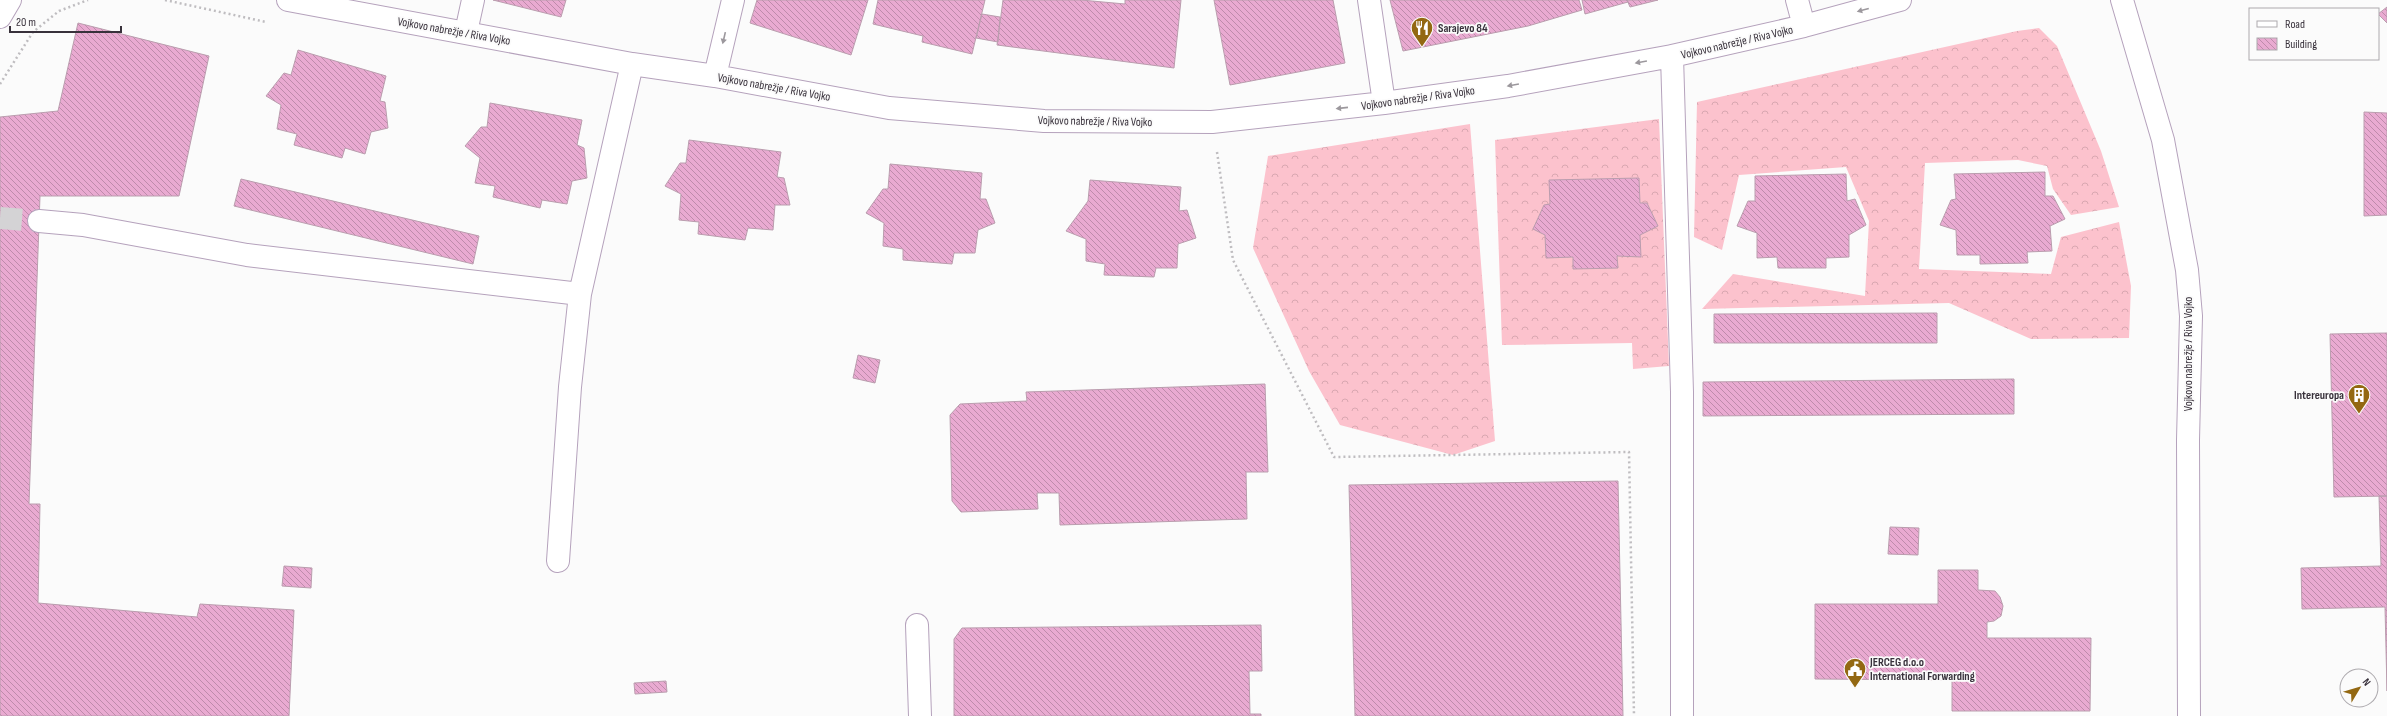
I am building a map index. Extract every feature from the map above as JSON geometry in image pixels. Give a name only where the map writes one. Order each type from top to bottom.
[{"type":"street","points":[[0,17],[10,0]]},
{"type":"street","name":"Vojkovo nabrežje / Riva Vojko","points":[[288,0],[340,5],[466,32],[632,64],[715,76],[889,108],[1044,121],[1212,122],[1384,104],[1508,86],[1672,56],[1804,26],[1900,0]]},
{"type":"street","points":[[466,32],[473,0]]},
{"type":"street","points":[[715,76],[733,0]]},
{"type":"street","points":[[1369,0],[1384,104]]},
{"type":"street","points":[[1797,0],[1804,26]]},
{"type":"street","name":"Vojkovo nabrežje / Riva Vojko","points":[[2122,0],[2163,140],[2187,270],[2190,316],[2188,440],[2189,716]]},
{"type":"street","points":[[1672,56],[1682,392],[1682,716]]},
{"type":"street","points":[[558,561],[570,387],[580,294],[632,64]]},
{"type":"street","points":[[39,221],[83,225],[248,254],[580,294]]},
{"type":"street","points":[[917,625],[920,716]]},
{"type":"path","points":[[0,84],[33,32],[59,11],[88,0]]},
{"type":"path","points":[[1212,122],[1233,260],[1334,456],[1630,452],[1634,716]]},
{"type":"green space","points":[[2039,28],[2057,46],[2101,151],[2119,207],[2071,215],[2053,189],[2047,166],[2018,160],[1925,163],[1919,269],[2051,274],[2061,237],[2119,222],[2131,286],[2129,338],[2031,339],[1949,303],[1702,309],[1733,274],[1865,296],[1869,221],[1846,167],[1739,175],[1722,250],[1694,237],[1697,102],[2017,31]]},
{"type":"green space","points":[[1659,119],[1669,366],[1633,369],[1632,343],[1502,345],[1495,140]]},
{"type":"green space","points":[[1470,124],[1495,441],[1453,455],[1340,425],[1309,371],[1253,248],[1268,156]]},
{"type":"building","points":[[493,0],[566,0],[561,17]]},
{"type":"building","points":[[757,0],[868,0],[851,55],[750,23]]},
{"type":"building","points":[[878,0],[985,0],[972,54],[922,42],[923,36],[873,24]]},
{"type":"building","points":[[1003,0],[1081,0],[1125,4],[1125,0],[1181,0],[1174,68],[997,45]]},
{"type":"building","points":[[1214,0],[1333,0],[1345,63],[1230,85]]},
{"type":"building","points":[[1390,0],[1579,0],[1582,10],[1528,26],[1403,51]]},
{"type":"building","points":[[1582,0],[1627,0],[1628,2],[1585,14]]},
{"type":"building","points":[[1627,0],[1658,0],[1630,7]]},
{"type":"building","points":[[2387,7],[2387,23],[2379,15],[2379,13]]},
{"type":"building","points":[[982,14],[1000,17],[998,42],[976,38]]},
{"type":"building","points":[[78,23],[209,56],[179,196],[40,196],[29,504],[40,504],[38,603],[197,617],[200,604],[294,610],[289,716],[0,716],[0,117],[58,111]]},
{"type":"building","points":[[298,50],[386,76],[380,101],[385,102],[388,128],[371,132],[365,154],[345,148],[342,158],[294,145],[297,134],[277,129],[281,105],[266,96],[284,73],[291,75]]},
{"type":"building","points":[[490,103],[582,120],[577,145],[584,148],[587,178],[572,181],[567,204],[542,200],[540,208],[493,197],[495,186],[475,183],[480,158],[465,146],[481,127],[487,127]]},
{"type":"building","points":[[2364,112],[2387,113],[2387,215],[2364,216]]},
{"type":"building","points":[[689,140],[781,152],[777,177],[784,178],[790,205],[775,205],[773,230],[748,228],[745,240],[698,234],[699,222],[679,220],[681,194],[665,186],[680,163],[686,163]]},
{"type":"building","points":[[890,164],[982,173],[980,199],[986,199],[995,223],[978,230],[975,253],[954,253],[952,264],[903,260],[903,249],[883,246],[884,223],[866,213],[883,189],[888,189]]},
{"type":"building","points":[[2045,172],[2045,196],[2053,196],[2065,219],[2050,226],[2052,251],[2027,252],[2028,263],[1980,264],[1980,255],[1957,255],[1956,230],[1940,225],[1951,200],[1956,199],[1954,174]]},
{"type":"building","points":[[1846,174],[1847,201],[1855,199],[1866,225],[1849,235],[1849,257],[1826,258],[1826,268],[1778,268],[1777,257],[1757,258],[1757,233],[1737,226],[1748,201],[1755,201],[1755,176]]},
{"type":"building","points":[[1639,178],[1640,203],[1647,203],[1658,226],[1640,235],[1641,257],[1617,256],[1618,268],[1573,269],[1573,257],[1546,258],[1545,235],[1533,229],[1544,205],[1550,204],[1549,180]]},
{"type":"building","points":[[241,179],[479,236],[473,264],[234,206]]},
{"type":"building","points":[[1090,180],[1181,187],[1179,211],[1187,210],[1196,238],[1178,244],[1177,268],[1156,268],[1154,277],[1104,275],[1105,264],[1086,261],[1086,239],[1066,231],[1088,201]]},
{"type":"building","points":[[1937,313],[1937,343],[1714,343],[1714,314]]},
{"type":"building","name":"Intereuropa","points":[[2387,333],[2387,496],[2334,497],[2330,334]]},
{"type":"building","points":[[858,355],[880,360],[875,383],[853,378]]},
{"type":"building","points":[[2014,379],[2014,414],[1703,416],[1703,382]]},
{"type":"building","points":[[1265,384],[1268,472],[1246,472],[1247,519],[1060,525],[1059,493],[1037,493],[1038,509],[961,512],[952,501],[950,415],[960,404],[1027,401],[1026,392]]},
{"type":"building","points":[[1618,481],[1623,716],[1355,716],[1349,485]]},
{"type":"building","points":[[2379,496],[2387,496],[2387,691],[2385,607],[2302,609],[2301,568],[2381,566]]},
{"type":"building","points":[[1890,527],[1919,528],[1918,555],[1888,554]]},
{"type":"building","points":[[284,566],[312,568],[311,588],[282,586]]},
{"type":"building","points":[[1938,570],[1978,570],[1978,590],[1995,591],[2000,597],[2003,606],[2001,616],[1994,621],[1987,622],[1987,638],[2091,638],[2090,711],[1952,711],[1952,680],[1815,679],[1815,604],[1938,604]]},
{"type":"building","points":[[1261,625],[1262,671],[1249,671],[1250,714],[1261,714],[1261,716],[954,716],[954,639],[962,628]]},
{"type":"building","points":[[666,681],[667,692],[635,694],[634,683]]},
{"type":"tunnel","points":[[0,218],[39,221]]},
{"type":"place","name":"Sarajevo 84","points":[[1422,48]]},
{"type":"place","name":"Intereuropa","points":[[2359,414]]},
{"type":"place","name":"JERCEG d.o.o International Forwarding","points":[[1855,688]]}]
